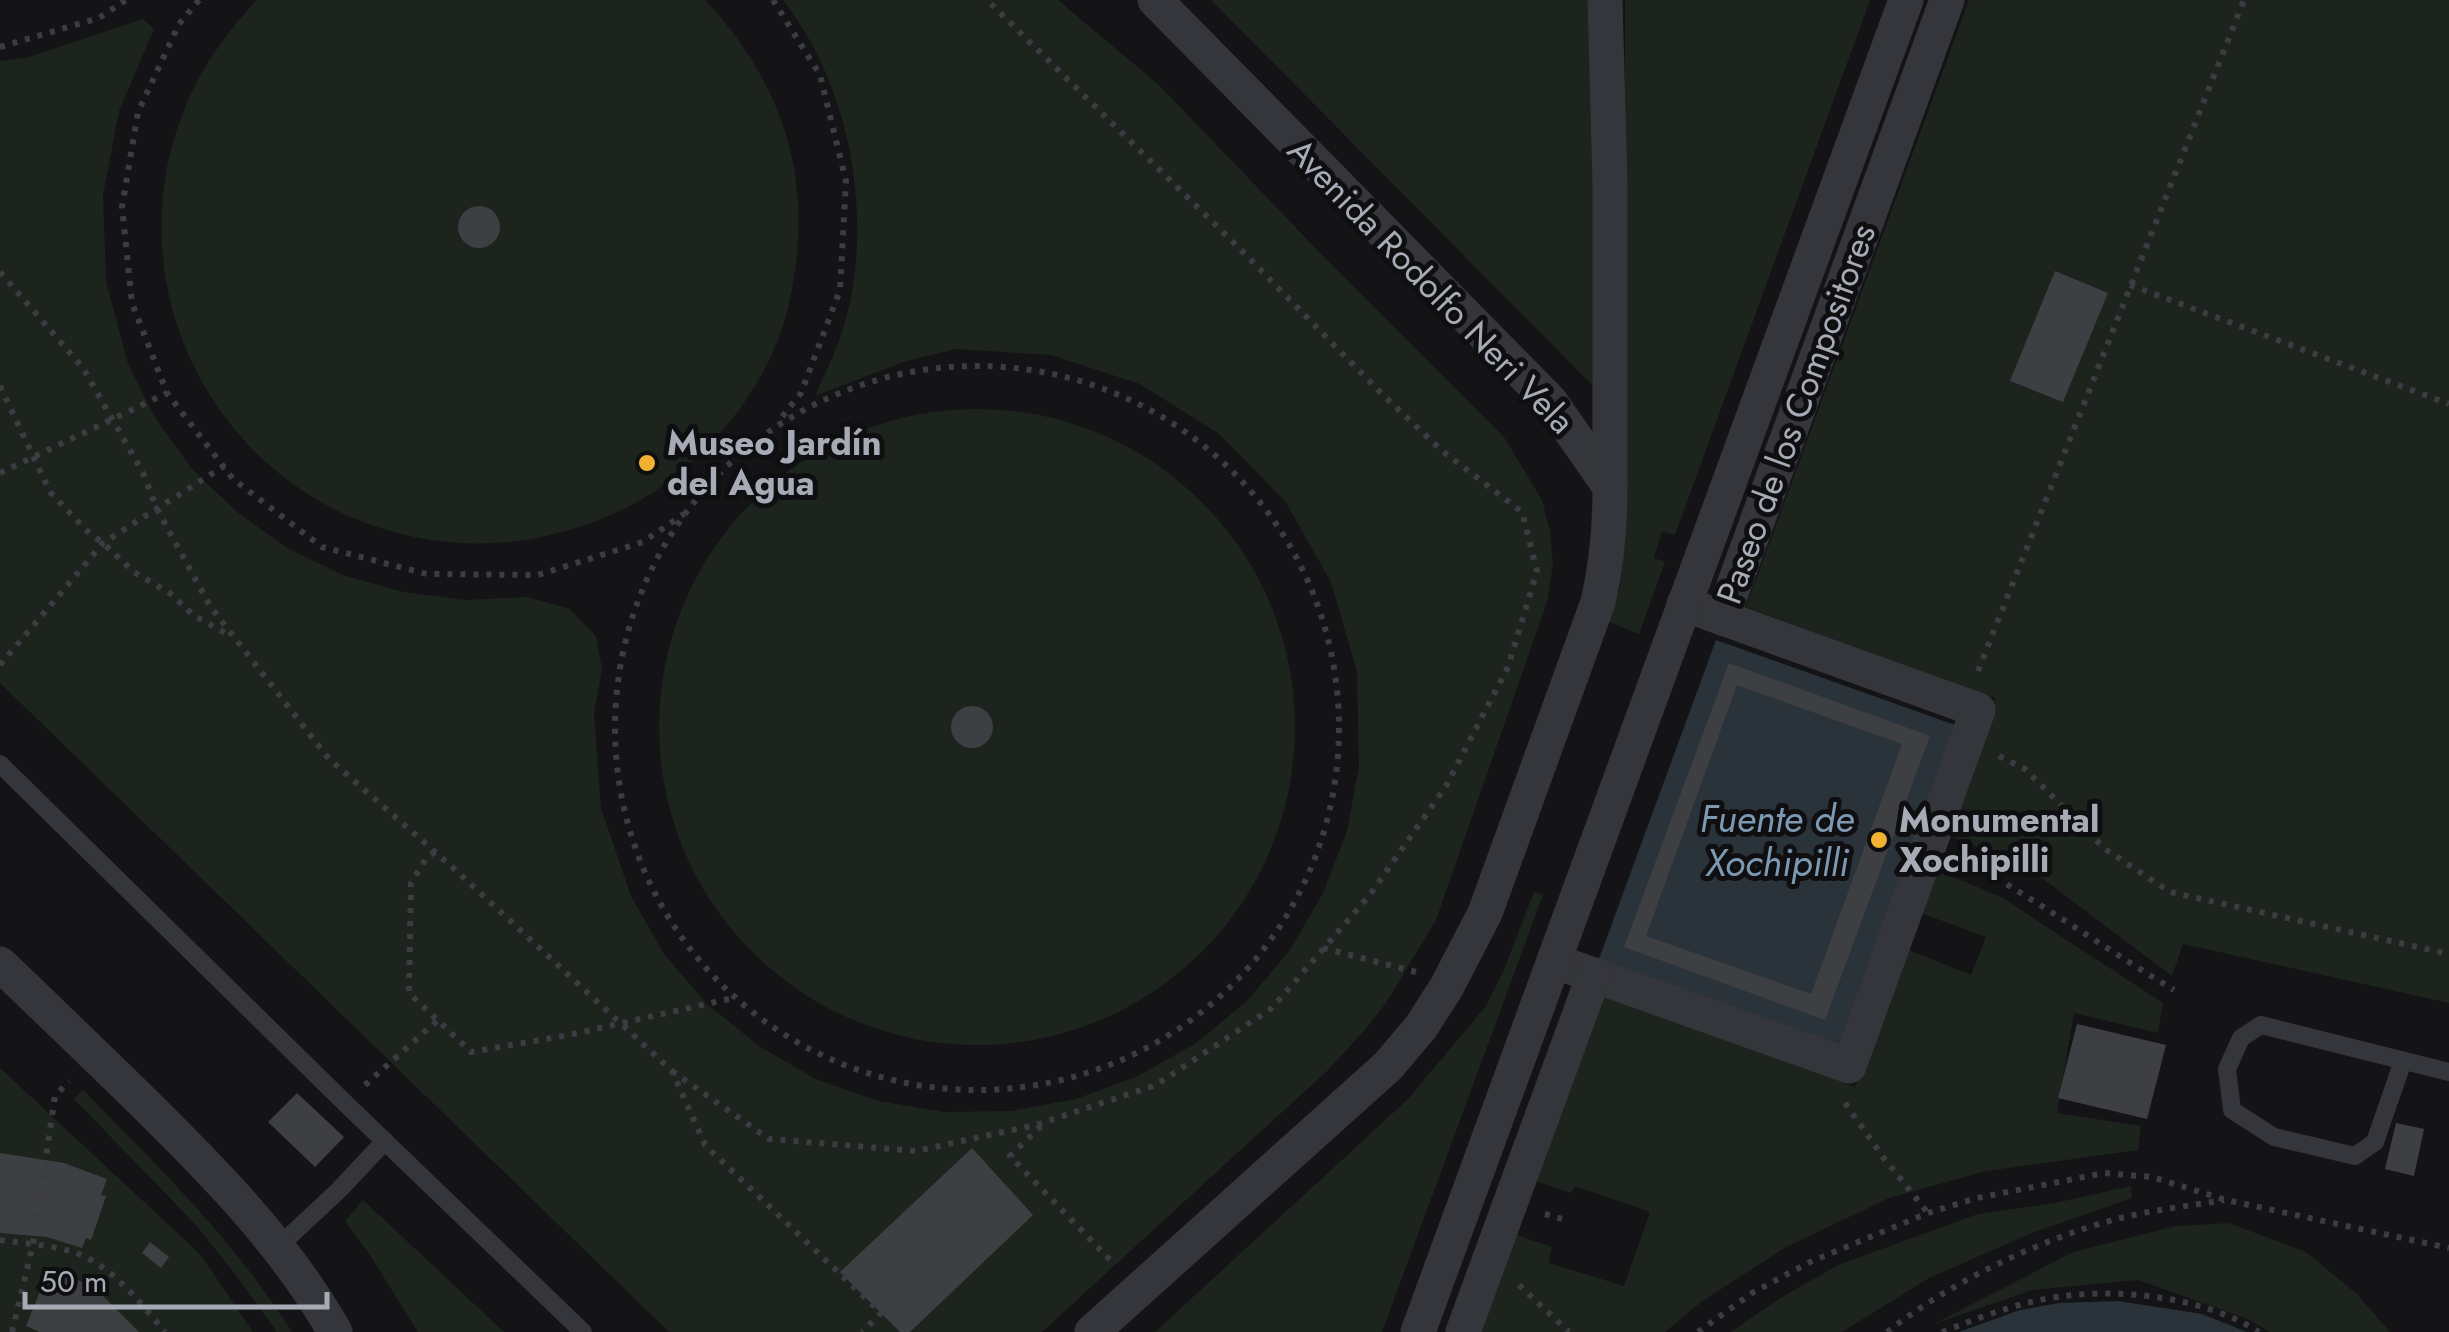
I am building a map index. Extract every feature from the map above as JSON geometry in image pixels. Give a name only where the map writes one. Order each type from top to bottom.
[{"type":"street","name":"Avenida Rodolfo Neri Vela","points":[[1155,0],[1550,401],[1610,487]]},
{"type":"street","points":[[1092,1332],[1388,1066],[1446,988],[1484,914],[1598,602],[1608,548],[1610,184],[1606,0]]},
{"type":"street","name":"Paseo de los Compositores","points":[[1418,1332],[1906,0]]},
{"type":"street","name":"Paseo de los Compositores","points":[[1947,0],[1722,618],[1966,722]]},
{"type":"street","points":[[1684,604],[1722,618]]},
{"type":"street","points":[[1554,961],[1849,1066],[1931,840],[1966,722]]},
{"type":"street","points":[[0,964],[216,1173],[278,1247],[335,1332]]},
{"type":"street","points":[[1463,1332],[1594,975]]},
{"type":"lane","points":[[0,764],[583,1332]]},
{"type":"lane","points":[[2403,1061],[2375,1142],[2355,1156],[2274,1137],[2232,1110],[2228,1070],[2241,1038],[2261,1025],[2449,1072]]},
{"type":"lane","points":[[278,1247],[385,1141]]},
{"type":"path","points":[[0,48],[99,18],[126,0]]},
{"type":"path","points":[[199,0],[179,24],[138,112],[122,207],[132,303],[166,392],[234,478],[322,547],[428,574],[538,574],[642,542],[689,510]]},
{"type":"path","points":[[770,433],[801,393],[840,290],[846,181],[820,75],[773,0]]},
{"type":"path","points":[[0,272],[83,368],[144,473],[157,509],[210,606],[329,759],[672,1071],[769,1139],[916,1151],[1046,1122],[1156,1085],[1272,1008],[1368,896],[1446,786],[1508,667],[1538,570],[1522,512],[1441,450],[1378,390],[987,0]]},
{"type":"path","points":[[2244,0],[2130,285],[1966,722],[2025,770],[2105,849],[2170,892],[2449,954]]},
{"type":"path","points":[[2130,285],[2449,404]]},
{"type":"path","points":[[991,365],[1091,382],[1183,427],[1258,495],[1311,581],[1339,679],[1336,793],[1298,900],[1228,991],[1134,1056],[1025,1089],[912,1087],[806,1051],[716,984],[650,893],[620,809],[612,720],[625,631],[660,548],[689,510],[770,433],[795,414],[889,376],[991,365]]},
{"type":"path","points":[[0,386],[50,492],[134,572],[170,594],[193,615],[235,638]]},
{"type":"path","points":[[0,473],[166,392]]},
{"type":"path","points":[[0,665],[103,543],[224,466]]},
{"type":"path","points":[[1931,840],[2016,888],[2174,990]]},
{"type":"path","points":[[435,852],[427,857],[411,883],[409,993],[471,1052],[734,998]]},
{"type":"path","points":[[1323,948],[1417,973]]},
{"type":"path","points":[[345,1103],[439,1019]]},
{"type":"path","points":[[12,1332],[32,1244],[55,1096],[94,1054]]},
{"type":"path","points":[[672,1071],[705,1145],[881,1313],[862,1332]]},
{"type":"path","points":[[1046,1122],[1010,1156],[1106,1256]]},
{"type":"path","points":[[1698,1332],[1752,1293],[1810,1262],[1928,1213],[1977,1198],[2104,1174],[2152,1178],[2226,1200],[2449,1248]]},
{"type":"path","points":[[1886,1332],[2017,1254],[2119,1218],[2226,1200]]},
{"type":"path","points":[[0,1240],[74,1252],[112,1274],[164,1332]]},
{"type":"path","points":[[1490,1258],[1569,1332]]},
{"type":"path","points":[[1942,1332],[2035,1300],[2088,1295],[2163,1298],[2226,1315],[2259,1332]]},
{"type":"shaded area","points":[[257,0],[705,0],[733,32],[774,101],[787,138],[799,215],[797,256],[783,325],[749,396],[717,437],[678,474],[634,504],[568,530],[499,543],[424,539],[351,517],[297,487],[251,448],[214,401],[186,349],[168,292],[161,233],[166,173],[183,113],[214,53]]},
{"type":"shaded area","points":[[783,0],[1058,0],[1159,85],[1504,437],[1542,500],[1550,531],[1553,565],[1547,602],[1436,920],[1386,1003],[1327,1071],[1042,1332],[669,1332],[0,683],[0,61],[29,57],[143,19],[154,29],[119,111],[103,195],[106,281],[128,364],[156,419],[192,469],[237,512],[287,548],[343,575],[403,592],[465,600],[527,597],[570,609],[596,636],[602,668],[594,715],[601,808],[631,896],[664,954],[707,1004],[759,1046],[816,1079],[878,1101],[944,1112],[1011,1111],[1076,1099],[1138,1076],[1196,1043],[1247,1001],[1290,950],[1323,893],[1347,831],[1359,766],[1357,672],[1331,582],[1285,501],[1219,434],[1140,384],[1051,355],[957,349],[906,361],[815,396],[839,340],[852,291],[856,203],[841,116],[826,74],[807,35]]},
{"type":"shaded area","points":[[1211,0],[1592,0],[1591,384]]},
{"type":"shaded area","points":[[1625,0],[1870,0],[1675,535],[1662,531],[1654,558],[1665,562],[1639,634],[1609,622],[1620,586],[1625,533]]},
{"type":"shaded area","points":[[1969,0],[2449,0],[2449,1003],[2183,944],[2172,976],[2026,866],[1947,835],[1995,698],[1746,607]]},
{"type":"shaded area","points":[[977,409],[1039,415],[1099,433],[1154,463],[1202,502],[1241,550],[1271,605],[1289,665],[1295,727],[1289,789],[1271,849],[1241,904],[1202,952],[1154,991],[1099,1021],[1039,1039],[977,1045],[915,1039],[855,1021],[800,991],[752,952],[713,904],[683,849],[665,789],[659,727],[665,665],[683,605],[713,550],[752,502],[800,463],[855,433],[915,415]]},
{"type":"shaded area","points":[[1937,870],[2001,897],[2163,1003],[2158,1033],[2074,1013],[2057,1113],[2141,1126],[2138,1150],[1986,1171],[1889,1198],[1786,1247],[1701,1302],[1665,1332],[1481,1332],[1517,1235],[1552,1247],[1549,1263],[1624,1286],[1650,1212],[1575,1186],[1571,1193],[1536,1181],[1604,996],[1855,1087],[1909,950],[1971,975],[1986,937],[1921,913]]},
{"type":"shaded area","points":[[1534,892],[1543,895],[1382,1332],[1155,1332],[1407,1100],[1486,1006]]},
{"type":"shaded area","points":[[0,1068],[200,1254],[253,1332],[0,1332]]},
{"type":"shaded area","points":[[83,1090],[220,1235],[292,1332],[277,1332],[196,1225],[74,1099]]},
{"type":"shaded area","points":[[2131,1186],[2132,1198],[2032,1233],[1929,1278],[1842,1332],[1731,1332],[1838,1265],[1978,1214],[2055,1203]]},
{"type":"shaded area","points":[[363,1200],[504,1332],[418,1332],[345,1221]]},
{"type":"shaded area","points":[[2229,1223],[2306,1252],[2358,1295],[2390,1332],[2270,1332],[2248,1319],[2138,1280],[2032,1290],[1934,1324],[2073,1252],[2176,1226]]},
{"type":"water","name":"Fuente de Xochipilli","points":[[1716,640],[1955,725],[1838,1045],[1599,959]]},
{"type":"water","points":[[2118,1301],[2202,1314],[2247,1332],[1959,1332],[2020,1310],[2059,1303]]},
{"type":"building","points":[[479,206],[494,212],[500,227],[494,242],[479,248],[464,242],[458,227],[464,212]]},
{"type":"building","points":[[2055,271],[2108,293],[2063,402],[2010,381]]},
{"type":"building","name":"Monumental Xochipilli","points":[[1729,663],[1930,736],[1825,1020],[1624,947]],"holes":[[[1737,685],[1902,744],[1811,994],[1646,936]]]},
{"type":"building","points":[[972,706],[987,712],[993,727],[987,742],[972,748],[957,742],[951,727],[957,712]]},
{"type":"building","points":[[2077,1024],[2166,1045],[2147,1119],[2058,1098]]},
{"type":"building","points":[[297,1093],[344,1137],[315,1167],[268,1122]]},
{"type":"building","points":[[2396,1123],[2424,1129],[2414,1176],[2385,1169]]},
{"type":"building","points":[[972,1148],[1033,1215],[910,1332],[900,1332],[840,1272]]},
{"type":"building","points":[[0,1153],[64,1163],[107,1179],[101,1195],[106,1196],[91,1240],[86,1238],[82,1248],[47,1237],[0,1233]]},
{"type":"building","points":[[150,1242],[169,1257],[161,1268],[142,1253]]},
{"type":"building","points":[[49,1269],[102,1295],[139,1332],[39,1332],[26,1326]]},
{"type":"place","name":"Museo Jardín del Agua","points":[[647,463]]},
{"type":"place","name":"Monumental Xochipilli","points":[[1879,840]]}]
